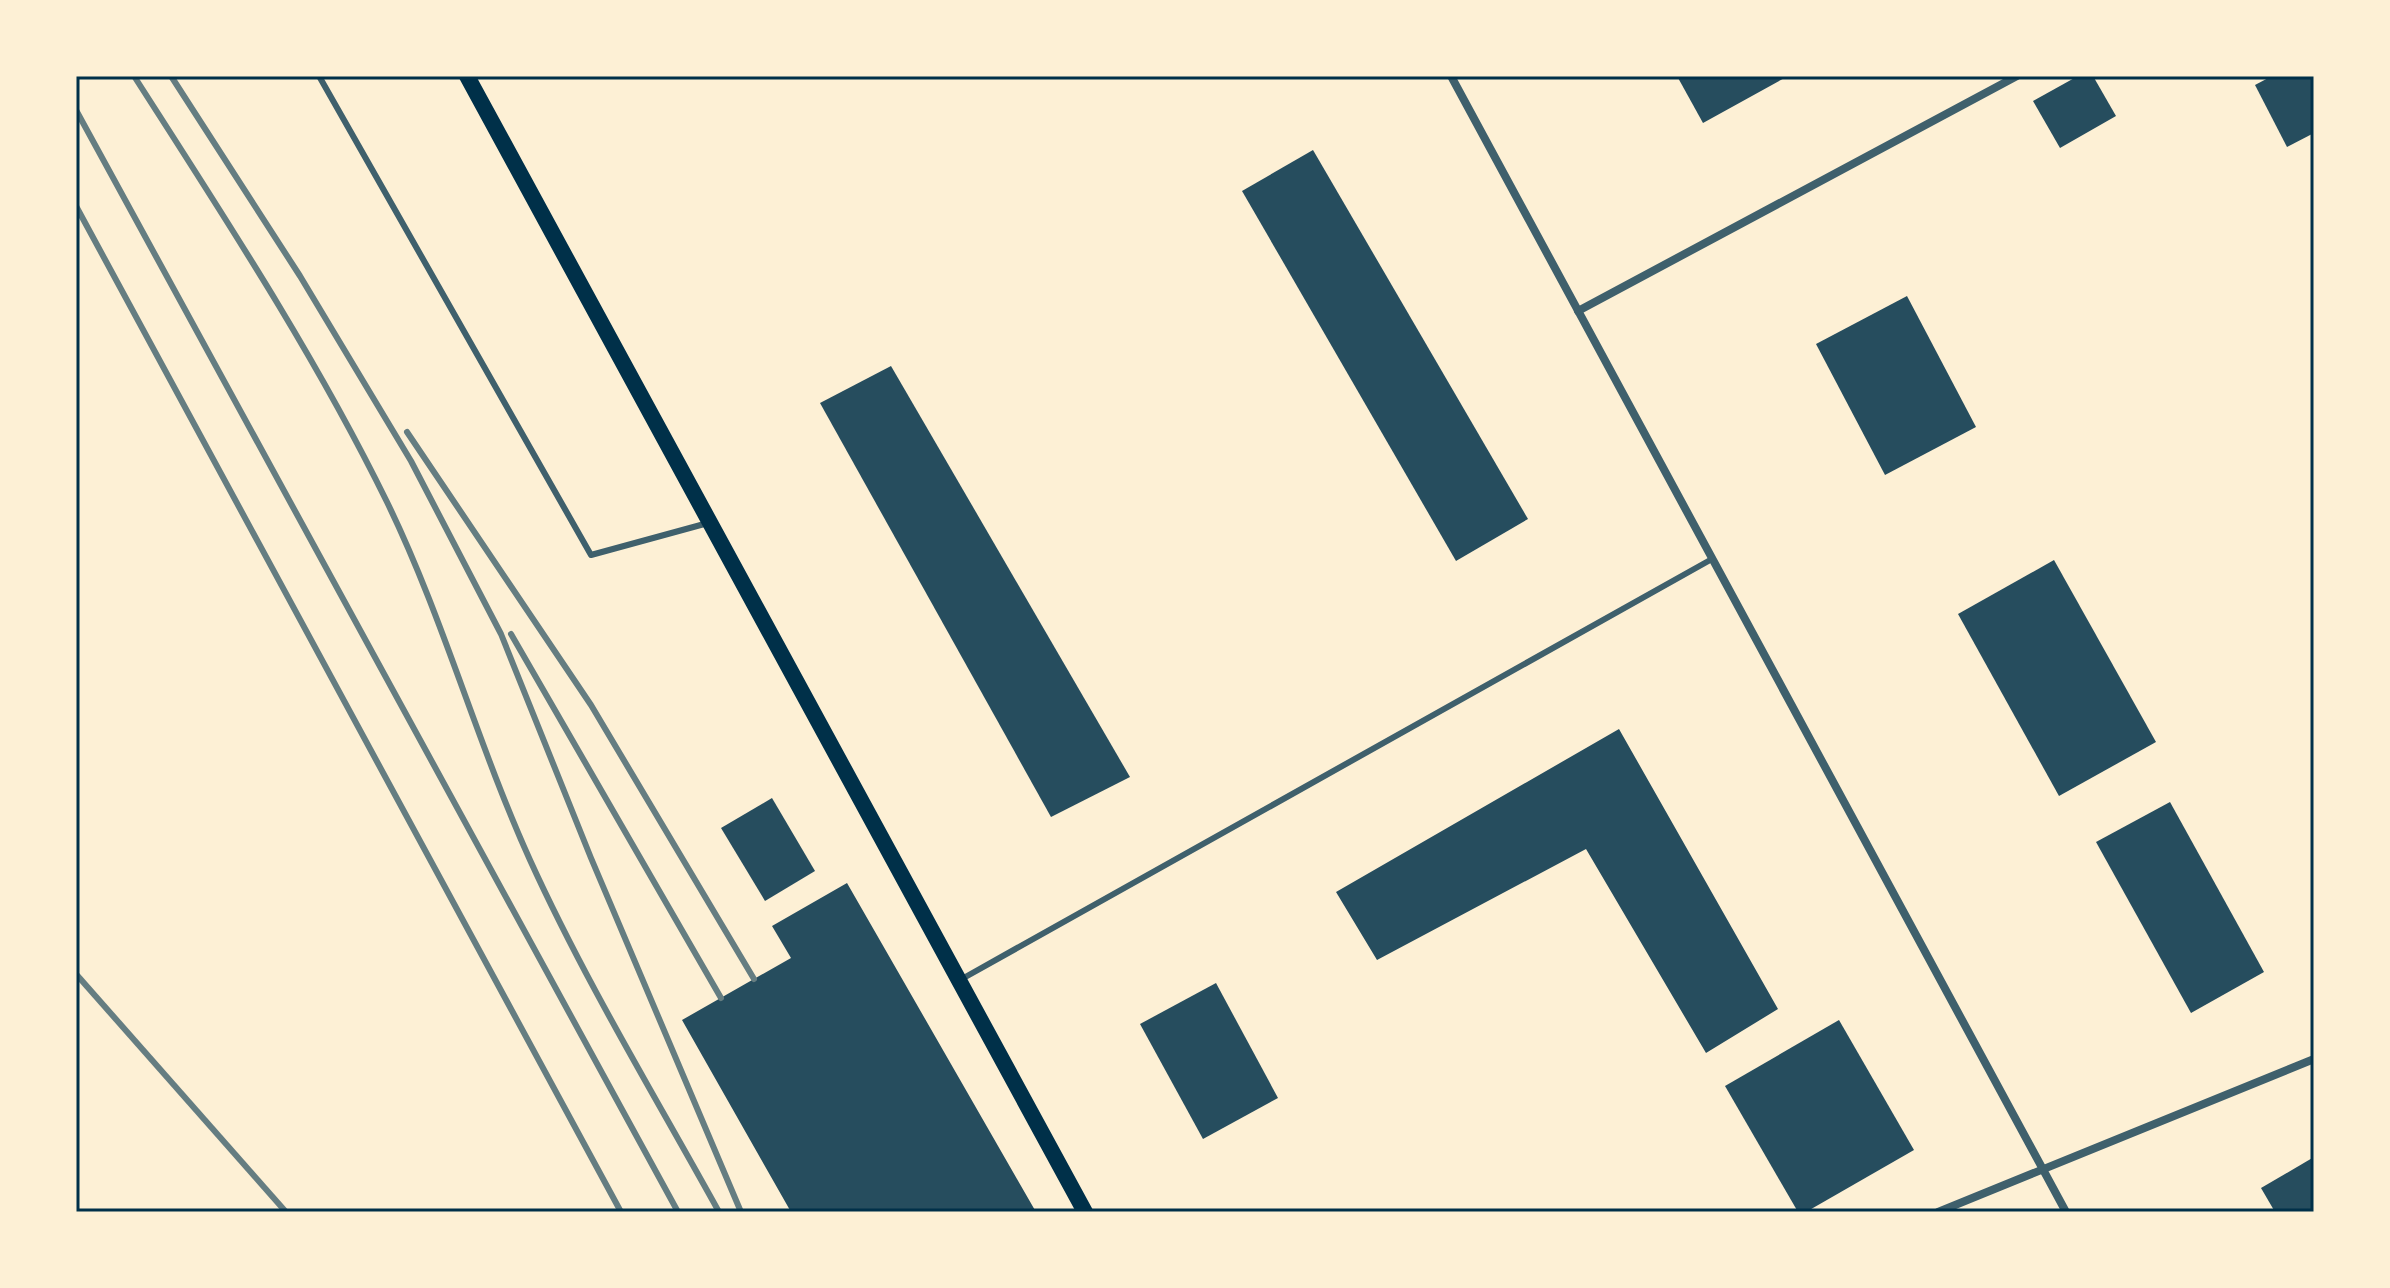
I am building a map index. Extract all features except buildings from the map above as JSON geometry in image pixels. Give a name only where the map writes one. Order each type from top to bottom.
[{"type":"main road","points":[[467,76],[1085,1212]]},
{"type":"street","points":[[1451,76],[2066,1212]]},
{"type":"street","points":[[1578,311],[2017,76]]},
{"type":"street","points":[[1938,1212],[2314,1059]]},
{"type":"lane","points":[[319,76],[591,555],[710,523]]},
{"type":"lane","points":[[960,980],[1712,559]]},
{"type":"railway","points":[[134,76],[266,285],[359,447],[426,590],[493,771],[551,905],[719,1212]]},
{"type":"railway","points":[[171,76],[300,276],[411,461],[501,634],[591,858],[741,1212]]},
{"type":"railway","points":[[76,110],[678,1212]]},
{"type":"railway","points":[[76,206],[621,1212]]},
{"type":"railway","points":[[407,432],[591,705],[754,979]]},
{"type":"railway","points":[[511,634],[721,998]]},
{"type":"railway","points":[[76,974],[286,1212]]}]
